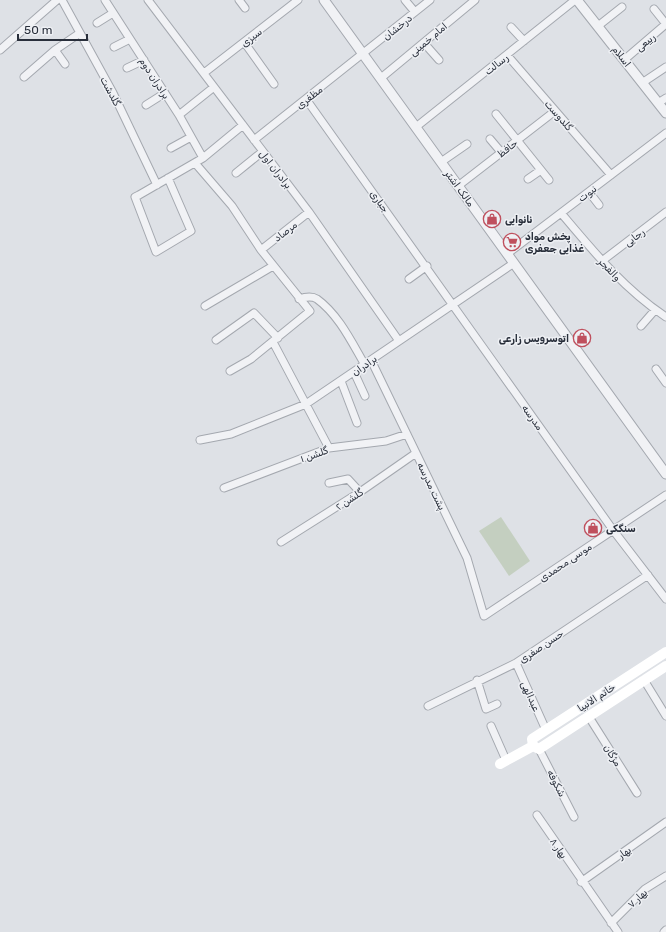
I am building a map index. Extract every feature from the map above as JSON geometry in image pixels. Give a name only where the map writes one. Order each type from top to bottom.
[{"type":"main road","name":"خاتم الانبیا","points":[[536,747],[532,739],[666,652]]},
{"type":"main road","name":"خاتم الانبیا","points":[[503,762],[536,747],[589,717],[666,666]]},
{"type":"street","points":[[0,50],[57,0]]},
{"type":"street","name":"گلدشت","points":[[62,0],[113,93],[157,185]]},
{"type":"street","name":"برادران اول","points":[[148,0],[309,212],[399,341]]},
{"type":"street","points":[[239,0],[245,8]]},
{"type":"street","name":"سبزی","points":[[204,74],[298,0]]},
{"type":"street","name":"مالک اشتر","points":[[324,0],[666,474]]},
{"type":"street","points":[[405,0],[415,12]]},
{"type":"street","name":"درخشان","points":[[363,54],[430,0]]},
{"type":"street","name":"امام خمینی","points":[[381,78],[475,0]]},
{"type":"street","name":"اسلام","points":[[576,0],[642,83],[662,100],[666,113]]},
{"type":"street","name":"رسالت","points":[[416,127],[576,0]]},
{"type":"street","name":"برادران دوم","points":[[108,1],[113,13],[179,115],[203,158]]},
{"type":"street","points":[[598,26],[622,7]]},
{"type":"street","points":[[654,9],[666,24]]},
{"type":"street","points":[[97,23],[113,13]]},
{"type":"street","name":"ربیعی","points":[[624,60],[666,24]]},
{"type":"street","points":[[512,27],[524,41]]},
{"type":"street","points":[[24,77],[55,50],[80,33]]},
{"type":"street","points":[[114,47],[130,39]]},
{"type":"street","points":[[244,42],[274,84]]},
{"type":"street","points":[[424,43],[440,60]]},
{"type":"street","points":[[55,50],[66,64]]},
{"type":"street","name":"مظفری","points":[[254,140],[363,54]]},
{"type":"street","name":"گلدوست","points":[[507,55],[611,175]]},
{"type":"street","points":[[127,68],[144,60]]},
{"type":"street","points":[[642,83],[666,67]]},
{"type":"street","points":[[179,115],[214,87]]},
{"type":"street","points":[[146,105],[165,93]]},
{"type":"street","name":"جباری","points":[[306,99],[454,304]]},
{"type":"street","name":"حافظ","points":[[458,186],[555,111]]},
{"type":"street","points":[[496,114],[549,180]]},
{"type":"street","points":[[168,178],[192,231],[156,252],[135,197],[157,185],[168,178],[203,158],[243,126]]},
{"type":"street","name":"نبوت","points":[[507,254],[666,133]]},
{"type":"street","points":[[171,148],[191,137]]},
{"type":"street","points":[[490,139],[501,152]]},
{"type":"street","points":[[441,162],[467,144]]},
{"type":"street","points":[[236,173],[262,152]]},
{"type":"street","points":[[195,163],[232,206],[261,250],[310,311],[252,359],[230,371]]},
{"type":"street","points":[[528,179],[541,170]]},
{"type":"street","points":[[589,192],[599,205]]},
{"type":"street","name":"مرصاد","points":[[261,250],[309,212]]},
{"type":"street","name":"رجایی","points":[[602,262],[666,212]]},
{"type":"street","name":"والفجر","points":[[561,213],[602,262],[638,298],[666,317]]},
{"type":"street","name":"برادران","points":[[200,440],[231,434],[306,404],[514,263]]},
{"type":"street","points":[[205,306],[273,266]]},
{"type":"street","points":[[409,280],[426,266]]},
{"type":"street","points":[[299,299],[308,297],[316,299],[338,321],[368,362]]},
{"type":"street","name":"مدرسه","points":[[454,304],[613,530],[666,599]]},
{"type":"street","points":[[641,326],[655,310]]},
{"type":"street","points":[[216,340],[254,314],[276,340],[306,404],[329,448]]},
{"type":"street","name":"پشت مدرسه","points":[[368,362],[407,434],[467,558],[484,616]]},
{"type":"street","points":[[656,369],[666,384]]},
{"type":"street","points":[[354,372],[365,396]]},
{"type":"street","points":[[341,381],[357,423]]},
{"type":"street","name":"گلشن ۱","points":[[224,488],[329,448],[386,441],[407,434]]},
{"type":"street","name":"گلشن ۲","points":[[281,542],[360,492],[416,453]]},
{"type":"street","points":[[329,483],[348,479],[360,492]]},
{"type":"street","name":"موسی محمدی","points":[[484,616],[666,495]]},
{"type":"street","name":"حسن صفری","points":[[428,706],[477,680],[516,663],[648,575]]},
{"type":"street","name":"عبدالهی","points":[[516,663],[546,730]]},
{"type":"street","points":[[477,680],[486,709],[497,704]]},
{"type":"street","points":[[644,680],[666,716]]},
{"type":"street","name":"مژگان","points":[[589,717],[637,792]]},
{"type":"street","points":[[491,726],[503,762]]},
{"type":"street","name":"شکوفه","points":[[536,747],[574,817]]},
{"type":"street","name":"بهار ۸","points":[[537,815],[582,882]]},
{"type":"street","name":"بهار","points":[[582,882],[665,824]]},
{"type":"street","name":"بهار ۷","points":[[611,923],[645,889],[666,876]]},
{"type":"street","points":[[582,882],[618,932]]},
{"type":"green space","points":[[501,517],[530,561],[509,576],[479,531]]},
{"type":"place","name":"نانوایی","points":[[492,219]]},
{"type":"place","name":"پخش مواد غذایی جعفری","points":[[512,242]]},
{"type":"place","name":"اتوسرویس زارعی","points":[[582,338]]},
{"type":"place","name":"سنگکی","points":[[593,528]]}]
